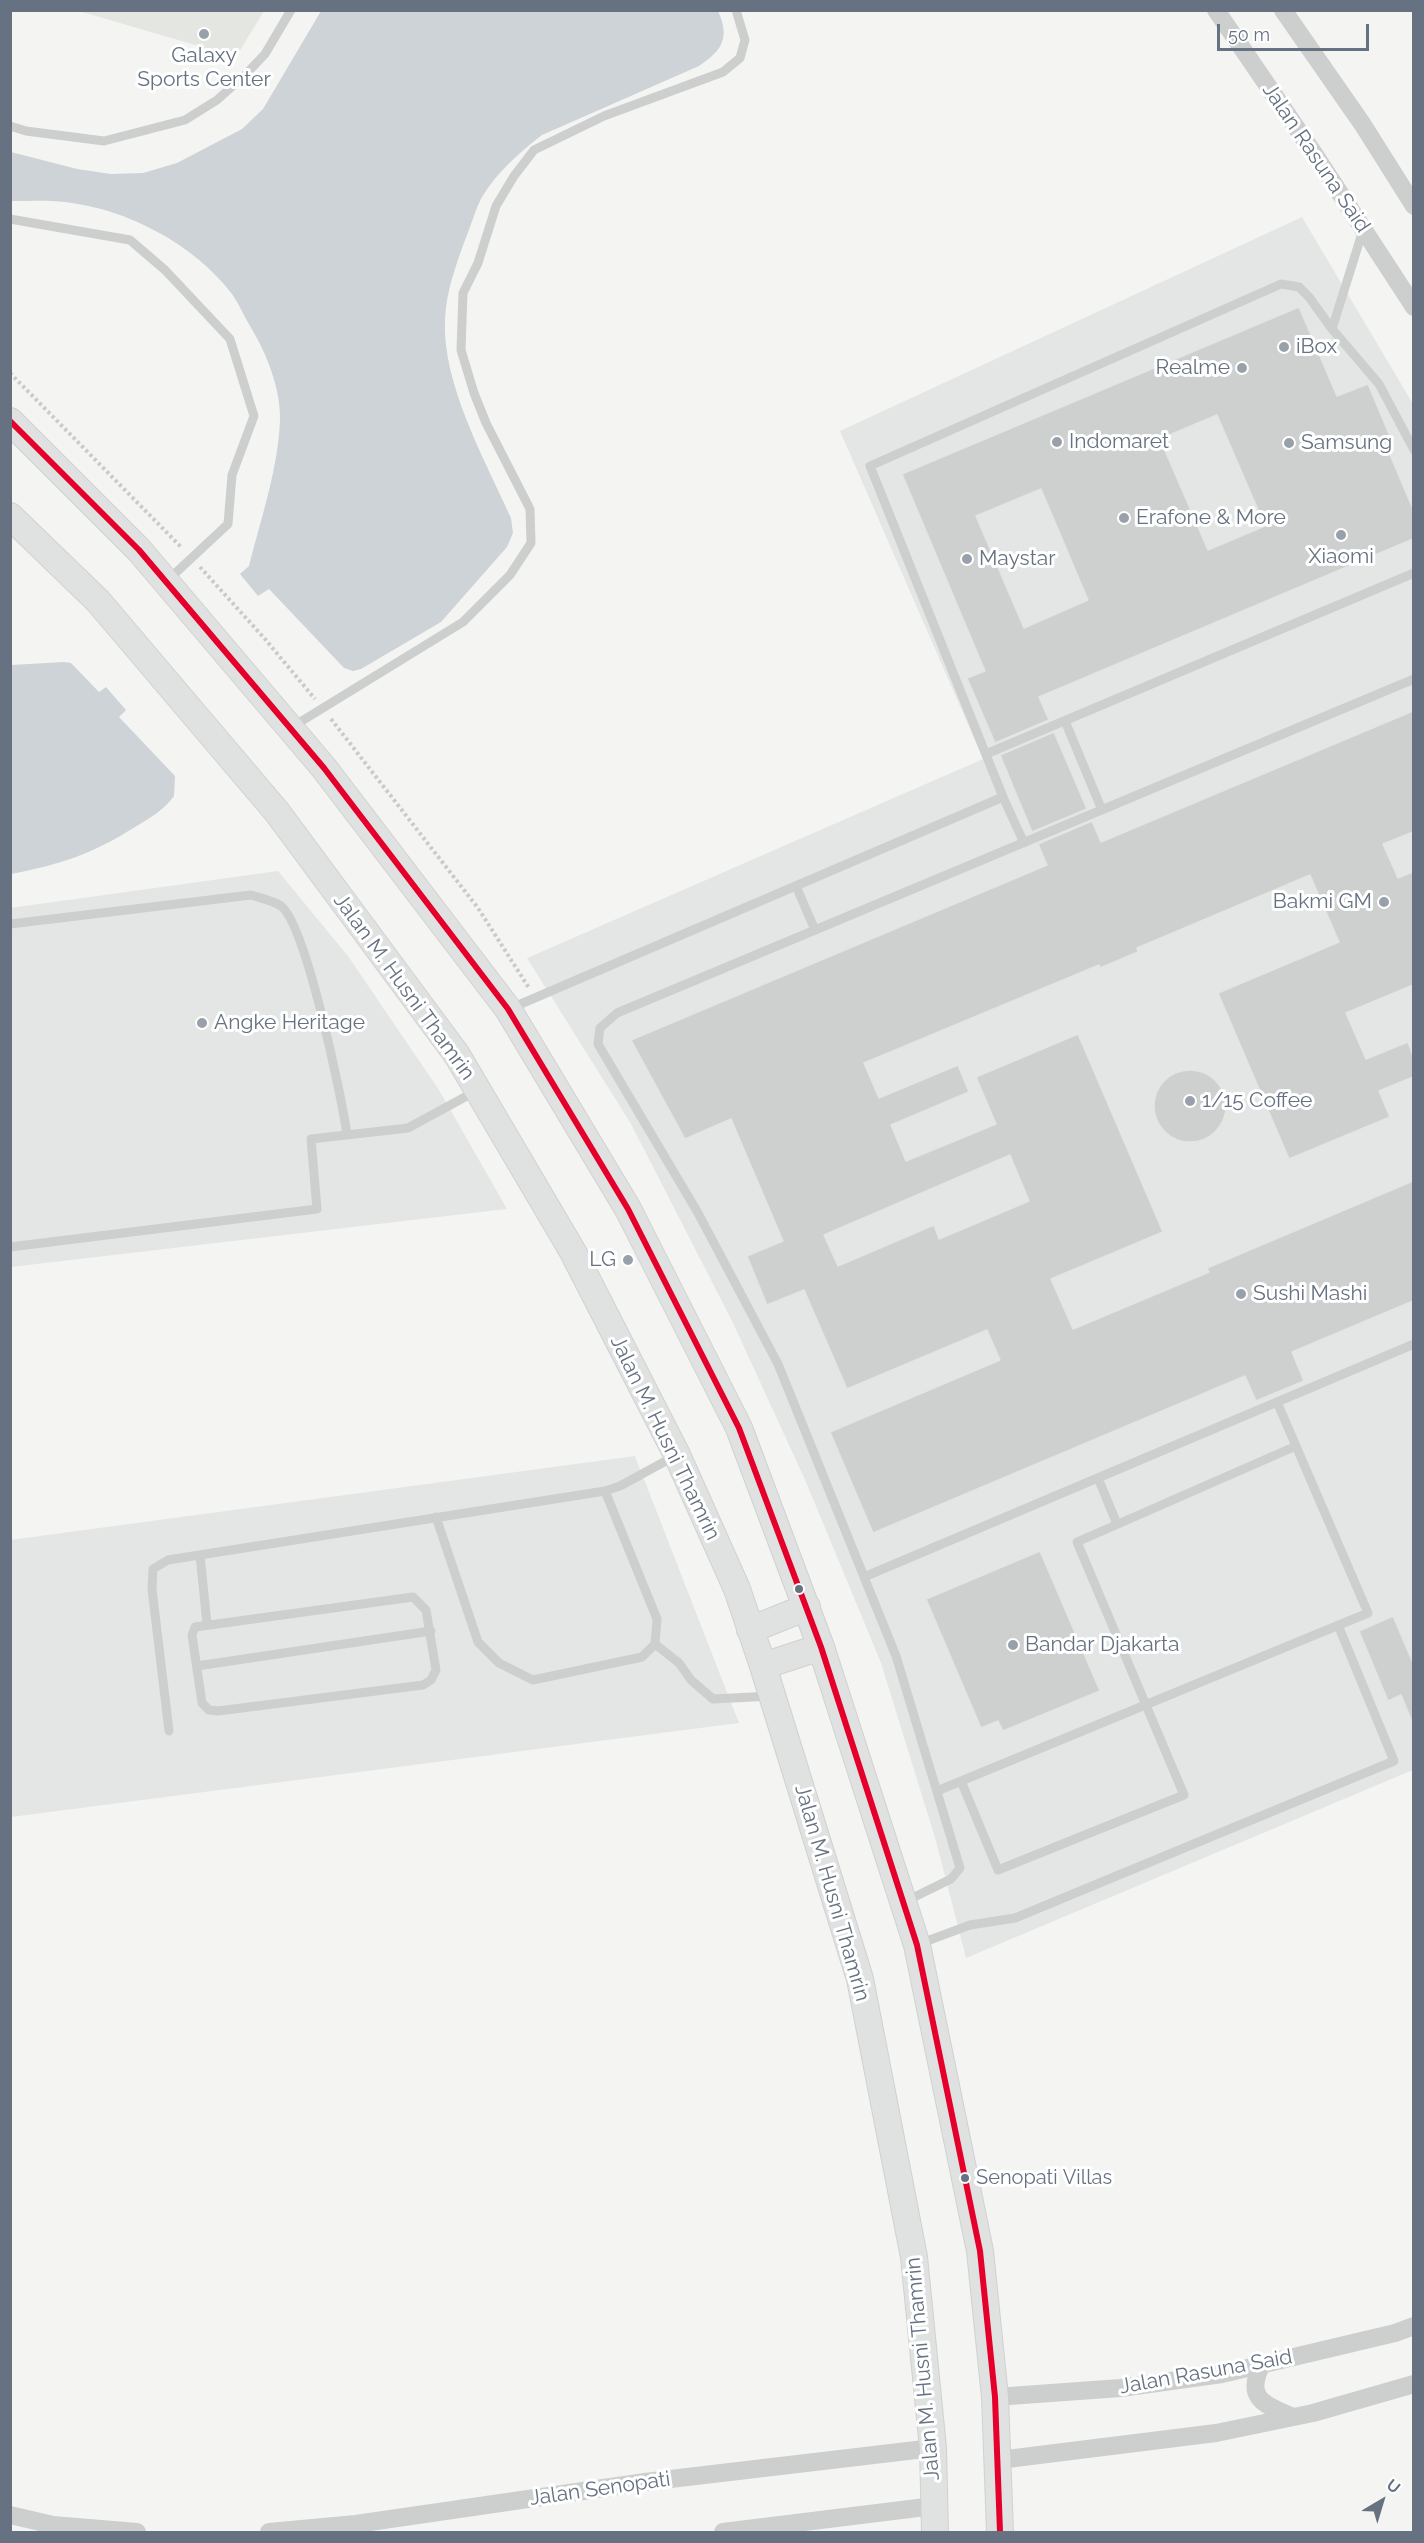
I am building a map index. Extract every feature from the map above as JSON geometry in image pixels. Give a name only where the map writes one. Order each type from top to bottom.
[{"type":"main road","points":[[10,421],[139,550],[166,581],[324,768],[508,1009],[628,1209],[739,1428],[821,1647],[917,1945],[980,2251],[995,2397],[1000,2532]]},
{"type":"main road","name":"Jalan M. Husni Thamrin","points":[[10,516],[98,601],[276,812],[457,1054],[573,1252],[677,1455],[737,1589],[773,1696],[860,1979],[915,2256],[933,2448],[935,2532]]},
{"type":"main road","points":[[750,1630],[807,1607]]},
{"type":"main road","points":[[763,1666],[821,1647]]},
{"type":"street","name":"Jalan Rasuna Said","points":[[1216,10],[1413,307]]},
{"type":"street","points":[[1283,10],[1363,125],[1413,206]]},
{"type":"street","name":"Jalan Rasuna Said","points":[[995,2397],[1121,2388],[1222,2374],[1395,2333],[1413,2326]]},
{"type":"street","points":[[1262,2364],[1254,2380],[1256,2395],[1266,2405],[1293,2417]]},
{"type":"street","points":[[999,2460],[1216,2433],[1293,2417],[1413,2384]]},
{"type":"street","name":"Jalan Senopati","points":[[269,2532],[356,2524],[645,2482],[933,2448]]},
{"type":"street","points":[[723,2532],[934,2506]]},
{"type":"street","points":[[10,2515],[53,2525],[136,2532]]},
{"type":"lane","points":[[10,126],[26,131],[104,141],[185,120],[217,100],[253,67],[265,54],[291,10]]},
{"type":"lane","points":[[290,728],[463,622],[510,574],[531,543],[530,509],[486,423],[461,350],[463,293],[478,263],[496,206],[514,176],[534,150],[604,116],[723,72],[740,58],[745,40],[736,10]]},
{"type":"lane","points":[[10,219],[130,240],[165,270],[230,339],[255,416],[232,475],[228,524],[166,581]]},
{"type":"lane","points":[[1332,329],[1363,230]]},
{"type":"lane","points":[[1024,843],[1003,797],[870,466],[1281,284],[1299,287],[1380,384],[1413,450]]},
{"type":"lane","points":[[986,754],[1413,573]]},
{"type":"lane","points":[[903,1902],[951,1879],[960,1868],[896,1656],[778,1364],[698,1213],[598,1044],[600,1028],[617,1013],[1413,679]]},
{"type":"lane","points":[[1065,721],[1102,810]]},
{"type":"lane","points":[[508,1009],[1003,797]]},
{"type":"lane","points":[[796,886],[815,930]]},
{"type":"lane","points":[[10,924],[251,895],[282,906],[300,937],[340,1090],[347,1135]]},
{"type":"lane","points":[[10,1247],[317,1209],[311,1139],[408,1128],[478,1090]]},
{"type":"lane","points":[[864,1577],[1413,1344]]},
{"type":"lane","points":[[937,1791],[1368,1613],[1277,1402]]},
{"type":"lane","points":[[961,1781],[998,1870],[1184,1795],[1077,1542],[1296,1446]]},
{"type":"lane","points":[[169,1731],[152,1589],[153,1569],[168,1560],[605,1491],[620,1486],[677,1455]]},
{"type":"lane","points":[[1098,1478],[1117,1524]]},
{"type":"lane","points":[[436,1517],[478,1642],[499,1662],[533,1680],[642,1657],[655,1644],[657,1619],[605,1491]]},
{"type":"lane","points":[[200,1555],[207,1624]]},
{"type":"lane","points":[[413,1598],[426,1610],[436,1670],[431,1680],[423,1685],[218,1712],[208,1710],[202,1703],[192,1635],[195,1627],[207,1624],[413,1598]]},
{"type":"lane","points":[[917,1945],[970,1925],[1015,1918],[1394,1761],[1338,1625]]},
{"type":"lane","points":[[197,1666],[431,1631]]},
{"type":"lane","points":[[655,1644],[679,1663],[691,1680],[713,1699],[773,1696]]},
{"type":"path","points":[[10,373],[191,558],[265,639],[323,708],[478,908],[535,998]]},
{"type":"shaded area","name":"Galaxy Sports Center","points":[[79,11],[264,11],[236,57]]},
{"type":"shaded area","points":[[321,11],[718,11],[724,36],[714,54],[699,66],[542,135],[509,163],[482,197],[449,289],[445,320],[446,345],[450,370],[467,421],[511,518],[513,533],[507,547],[441,622],[361,669],[353,671],[344,668],[269,589],[258,596],[240,574],[249,566],[264,512],[279,439],[280,408],[267,359],[232,294],[199,260],[158,232],[135,221],[112,212],[65,202],[10,201],[11,152],[77,169],[111,174],[143,173],[177,163],[242,129],[263,109]]},
{"type":"shaded area","points":[[1302,217],[1413,404],[1413,1770],[966,1958],[936,1841],[881,1663],[806,1482],[732,1321],[631,1124],[527,958],[983,759],[840,431]]},
{"type":"shaded area","points":[[71,663],[99,692],[106,687],[126,710],[119,717],[175,776],[174,796],[151,817],[104,845],[61,862],[11,874],[11,665]]},
{"type":"shaded area","name":"Angke Heritage","points":[[278,871],[348,956],[439,1090],[507,1209],[11,1267],[10,908]]},
{"type":"shaded area","points":[[635,1456],[739,1723],[11,1817],[10,1540]]},
{"type":"building","points":[[1299,307],[1337,396],[1368,384],[1392,441],[1385,443],[1413,509],[1413,539],[1039,697],[1049,720],[995,743],[967,678],[985,671],[902,474]],"holes":[[[1217,415],[1265,526],[1208,550],[1160,439]],[[1041,489],[1088,600],[1024,628],[976,516]]]},
{"type":"building","points":[[1413,711],[1413,832],[1383,844],[1398,878],[1413,872],[1413,985],[1346,1013],[1366,1059],[1408,1042],[1413,1056],[1413,1077],[1379,1091],[1390,1117],[1289,1159],[1218,993],[1339,942],[1310,875],[1137,948],[1138,952],[1100,968],[1099,965],[864,1063],[879,1098],[958,1065],[969,1092],[891,1125],[906,1161],[996,1124],[976,1077],[1078,1034],[1163,1232],[1051,1279],[1073,1329],[1209,1272],[1207,1268],[1413,1181],[1413,1301],[1292,1352],[1304,1381],[1256,1401],[1245,1376],[873,1533],[830,1432],[1000,1360],[987,1330],[847,1389],[804,1290],[767,1305],[747,1256],[783,1241],[731,1119],[685,1139],[631,1040],[1047,865],[1038,844],[1092,821],[1101,842]],"holes":[[[1010,1155],[1029,1201],[939,1239],[934,1225],[838,1266],[824,1235]]]},
{"type":"building","points":[[1054,732],[1087,809],[1032,832],[1000,755]]},
{"type":"building","name":"1/15 Coffee","points":[[1190,1070],[1204,1073],[1216,1080],[1223,1092],[1226,1106],[1223,1120],[1216,1132],[1204,1139],[1190,1142],[1176,1139],[1164,1132],[1157,1120],[1154,1106],[1157,1092],[1164,1080],[1176,1073]]},
{"type":"building","name":"Bandar Djakarta","points":[[1040,1551],[1100,1691],[1003,1731],[998,1721],[981,1728],[926,1599]]},
{"type":"building","points":[[1393,1616],[1413,1663],[1413,1724],[1401,1695],[1388,1701],[1359,1631]]},
{"type":"transit line","points":[[10,421],[139,550],[324,768],[508,1009],[628,1209],[739,1428],[821,1647],[917,1945],[980,2251],[995,2397],[1000,2532]]},
{"type":"place","name":"Galaxy Sports Center","points":[[204,34]]},
{"type":"place","name":"iBox","points":[[1284,347]]},
{"type":"place","name":"Realme","points":[[1242,368]]},
{"type":"place","name":"Indomaret","points":[[1057,442]]},
{"type":"place","name":"Samsung","points":[[1289,443]]},
{"type":"place","name":"Erafone & More","points":[[1124,518]]},
{"type":"place","name":"Xiaomi","points":[[1341,535]]},
{"type":"place","name":"Maystar","points":[[967,559]]},
{"type":"place","name":"Bakmi GM","points":[[1384,902]]},
{"type":"place","name":"Angke Heritage","points":[[202,1023]]},
{"type":"place","name":"1/15 Coffee","points":[[1190,1101]]},
{"type":"place","name":"LG","points":[[628,1260]]},
{"type":"place","name":"Sushi Mashi","points":[[1241,1294]]},
{"type":"place","name":"Bandar Djakarta","points":[[1013,1645]]},
{"type":"place","name":"Senopati Villas","points":[[965,2178]]}]
